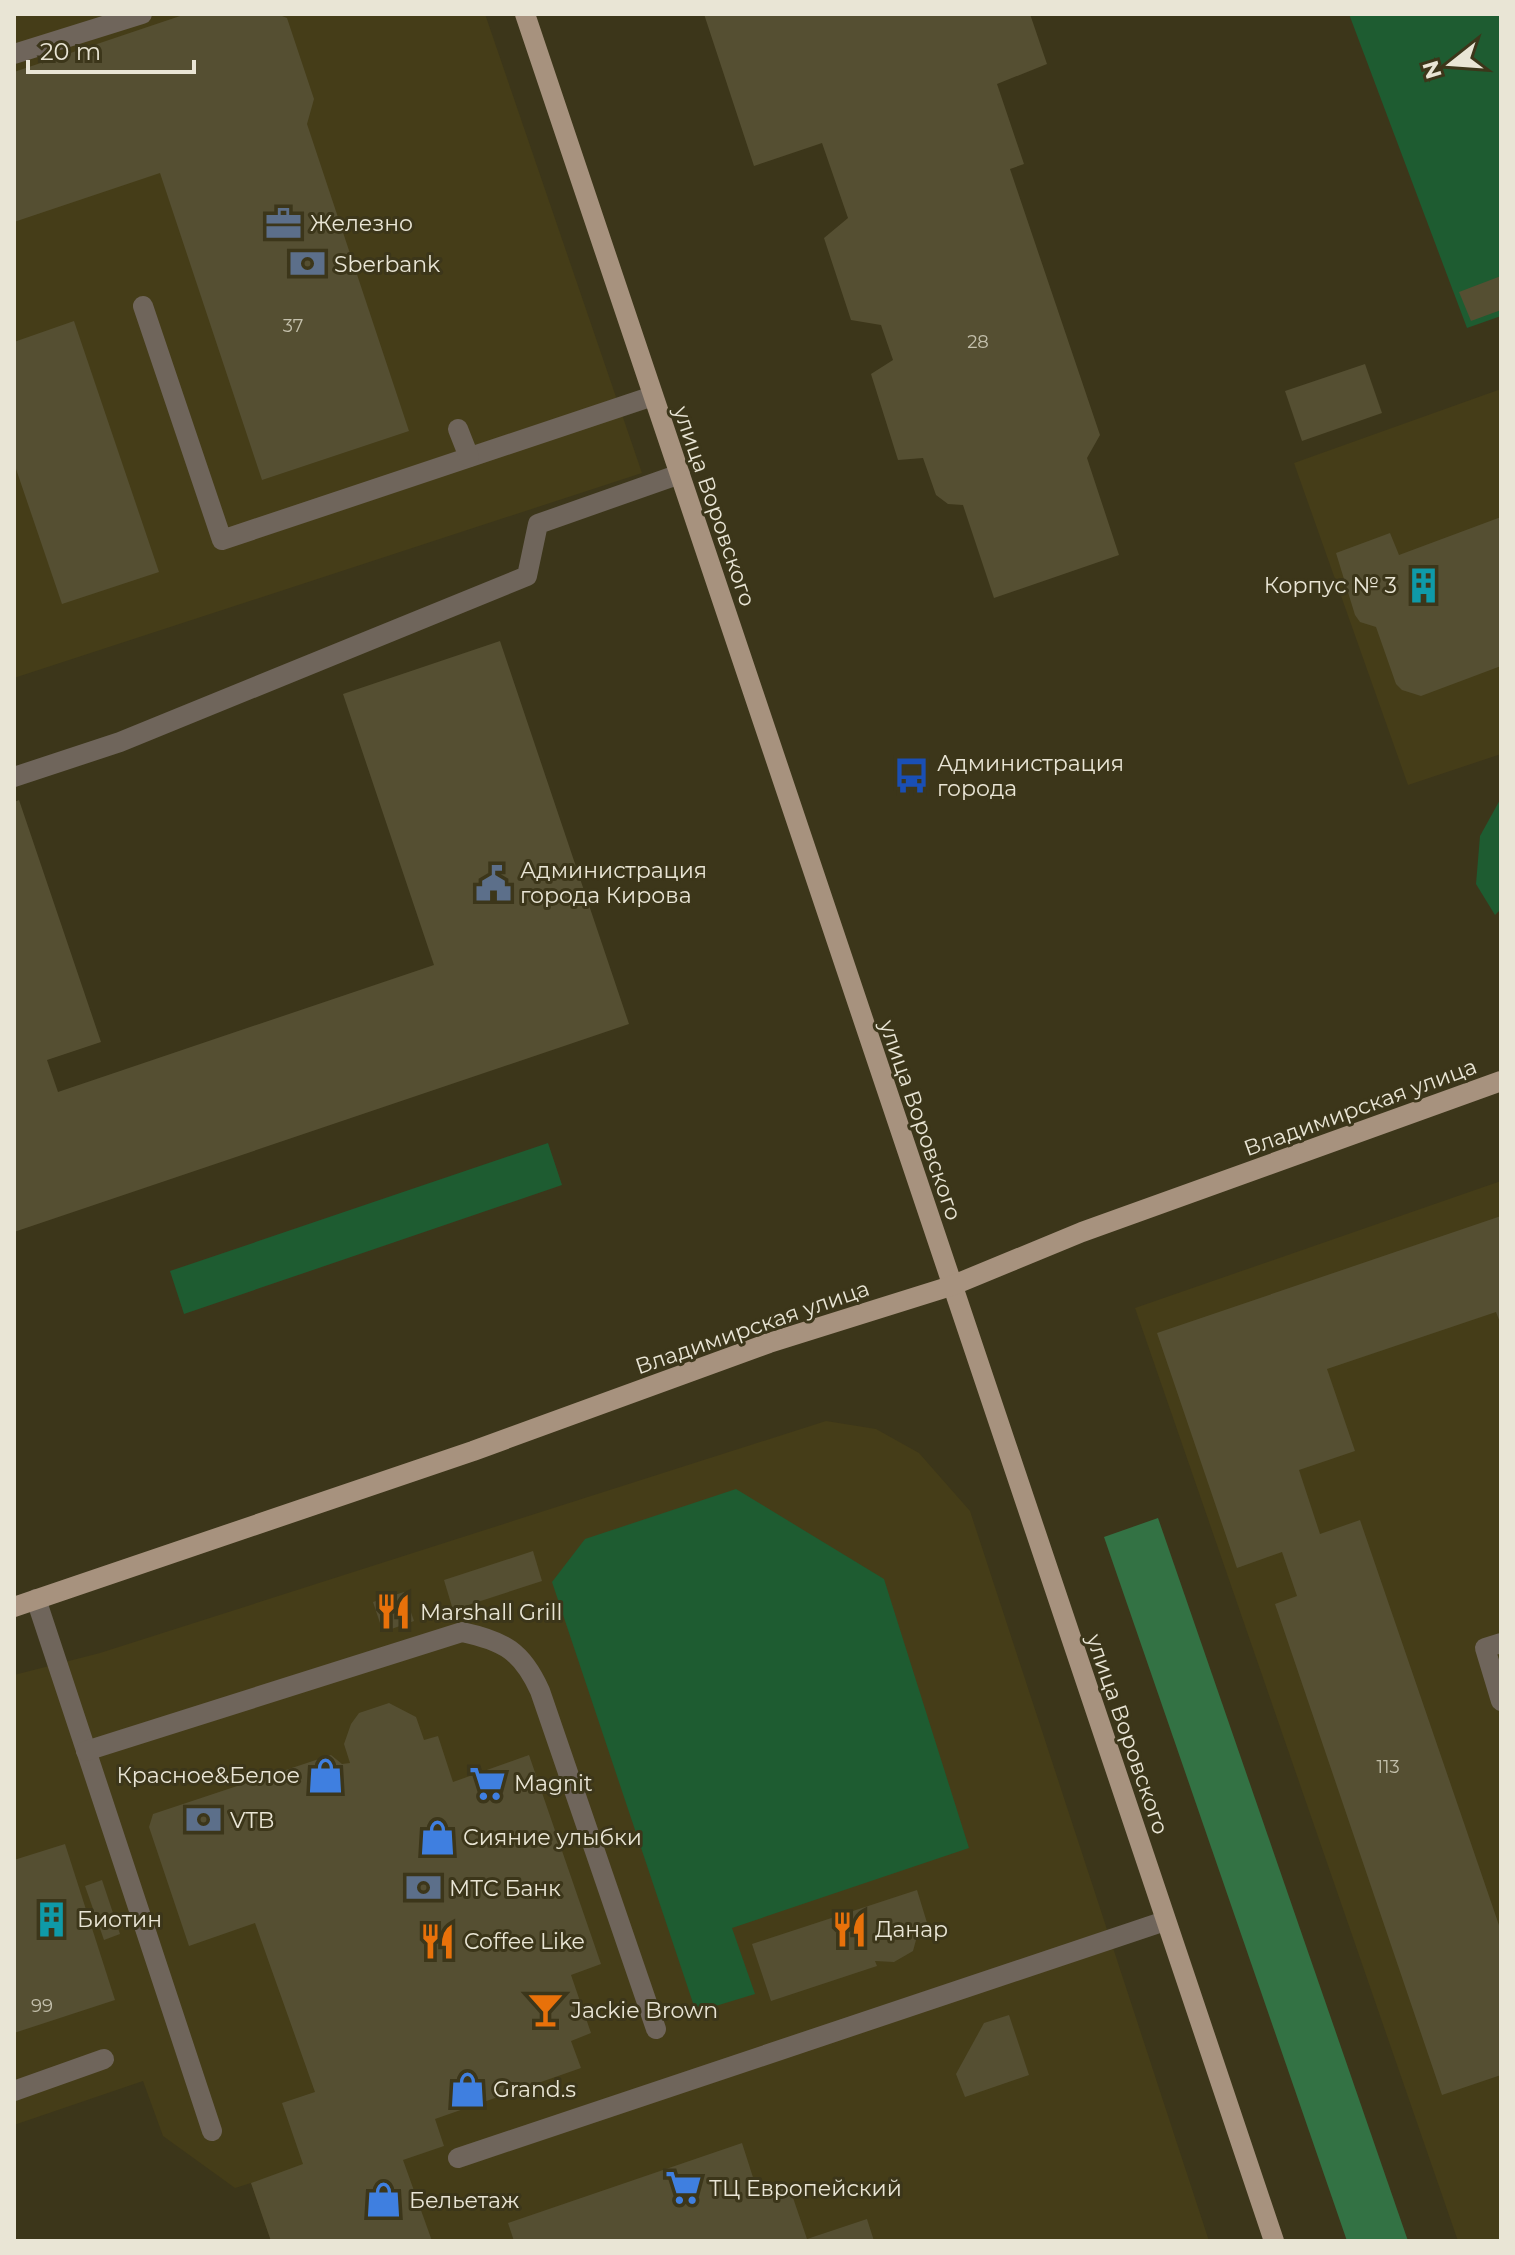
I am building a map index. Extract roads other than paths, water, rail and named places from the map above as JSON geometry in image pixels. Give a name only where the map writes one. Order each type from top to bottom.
[{"type":"main road","name":"улица Воровского","points":[[525,14],[1274,2241]]},
{"type":"main road","name":"Владимирская улица","points":[[14,1607],[473,1451],[769,1343],[951,1286],[1082,1232],[1501,1081]]},
{"type":"lane","points":[[14,54],[142,14]]},
{"type":"lane","points":[[143,306],[222,540],[653,396]]},
{"type":"lane","points":[[458,429],[469,457]]},
{"type":"lane","points":[[14,777],[120,742],[527,576],[538,524],[680,474]]},
{"type":"lane","points":[[36,1599],[212,2131]]},
{"type":"lane","points":[[86,1751],[462,1632],[507,1646],[527,1664],[540,1691],[656,2029]]},
{"type":"lane","points":[[1501,1643],[1485,1648],[1501,1701]]},
{"type":"lane","points":[[458,2158],[1165,1921]]},
{"type":"lane","points":[[14,2091],[104,2059]]},
{"type":"place","name":"Железно","points":[[284,223]]},
{"type":"place","name":"Sberbank","points":[[308,264]]},
{"type":"place","name":"Корпус № 3","points":[[1423,585]]},
{"type":"place","name":"Администрация города","points":[[911,776]]},
{"type":"place","name":"Администрация города Кирова","points":[[494,883]]},
{"type":"place","name":"Marshall Grill","points":[[394,1612]]},
{"type":"place","name":"Красное&Белое","points":[[326,1775]]},
{"type":"place","name":"Magnit","points":[[488,1783]]},
{"type":"place","name":"VTB","points":[[204,1820]]},
{"type":"place","name":"Сияние улыбки","points":[[437,1837]]},
{"type":"place","name":"МТС Банк","points":[[423,1888]]},
{"type":"place","name":"Биотин","points":[[51,1919]]},
{"type":"place","name":"Данар","points":[[849,1929]]},
{"type":"place","name":"Coffee Like","points":[[438,1941]]},
{"type":"place","name":"Jackie Brown","points":[[545,2010]]},
{"type":"place","name":"Grand.s","points":[[467,2089]]},
{"type":"place","name":"ТЦ Европейский","points":[[683,2188]]},
{"type":"place","name":"Бельетаж","points":[[383,2200]]}]
